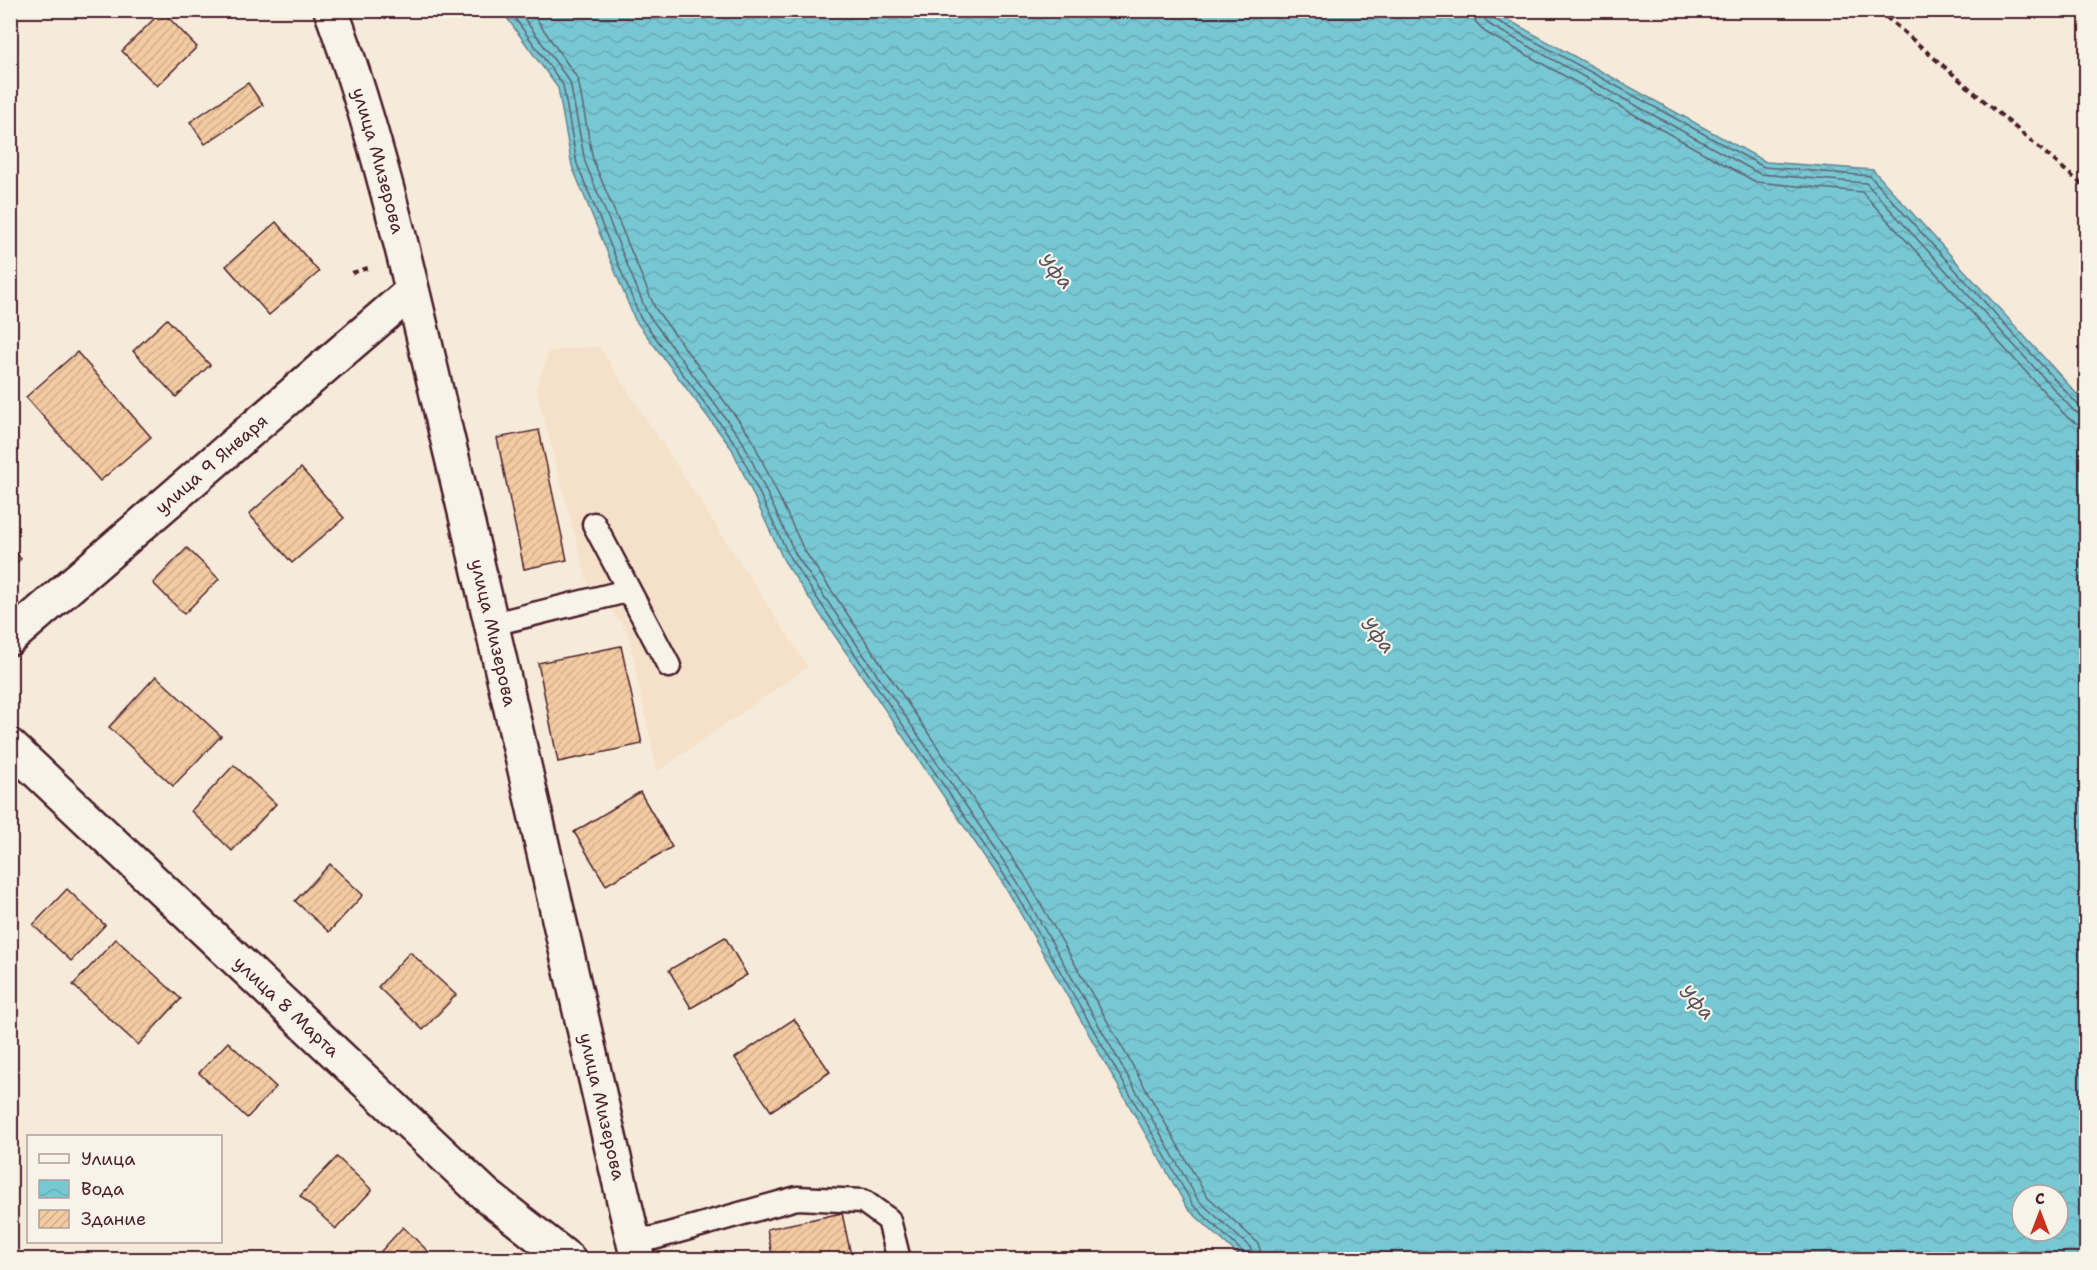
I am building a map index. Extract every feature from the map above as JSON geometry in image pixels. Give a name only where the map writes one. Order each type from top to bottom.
[{"type":"street","name":"улица Мизерова","points":[[331,10],[353,68],[412,291],[493,624],[635,1249]]},
{"type":"street","name":"улица 9 Января","points":[[10,638],[412,291]]},
{"type":"street","name":"улица 8 Марта","points":[[10,746],[486,1195],[570,1260]]},
{"type":"lane","points":[[594,524],[627,591],[669,666]]},
{"type":"lane","points":[[493,624],[627,591]]},
{"type":"lane","points":[[635,1249],[654,1238],[797,1198],[863,1202],[889,1220],[899,1260]]},
{"type":"path","points":[[1878,10],[2086,188]]},
{"type":"shaded area","points":[[599,346],[808,667],[657,772],[628,632],[587,581],[536,389],[549,351]]},
{"type":"water","name":"Уфа","points":[[502,11],[1492,11],[1766,162],[1873,170],[2086,404],[2086,1259],[1243,1259],[1188,1209],[1006,888],[784,561],[732,449],[635,320],[572,166],[558,88]]},
{"type":"building","points":[[162,11],[197,47],[157,86],[122,51]]},
{"type":"building","points":[[248,83],[263,105],[205,144],[190,122]]},
{"type":"building","points":[[276,222],[319,272],[269,315],[226,266]]},
{"type":"building","points":[[167,319],[210,365],[176,397],[133,351]]},
{"type":"building","points":[[77,352],[151,437],[100,481],[26,397]]},
{"type":"building","points":[[539,430],[567,560],[524,569],[497,438]]},
{"type":"building","points":[[301,468],[344,518],[292,563],[249,514]]},
{"type":"building","points":[[10,546],[21,559],[10,568]]},
{"type":"building","points":[[187,548],[219,579],[184,614],[153,583]]},
{"type":"building","points":[[621,646],[642,744],[558,762],[538,663]]},
{"type":"building","points":[[156,676],[221,736],[173,786],[109,727]]},
{"type":"building","points":[[234,765],[276,804],[232,851],[191,811]]},
{"type":"building","points":[[640,792],[672,847],[606,885],[574,832]]},
{"type":"building","points":[[330,864],[363,895],[329,932],[295,901]]},
{"type":"building","points":[[67,889],[105,925],[71,961],[33,925]]},
{"type":"building","points":[[725,937],[747,975],[691,1008],[669,970]]},
{"type":"building","points":[[116,939],[181,999],[138,1045],[73,985]]},
{"type":"building","points":[[410,952],[456,995],[423,1030],[378,987]]},
{"type":"building","points":[[794,1019],[830,1072],[771,1111],[735,1058]]},
{"type":"building","points":[[228,1042],[276,1087],[247,1118],[199,1073]]},
{"type":"building","points":[[337,1157],[372,1190],[336,1229],[300,1196]]},
{"type":"building","points":[[842,1213],[852,1260],[773,1260],[767,1229]]},
{"type":"building","points":[[403,1227],[437,1260],[373,1260]]}]
